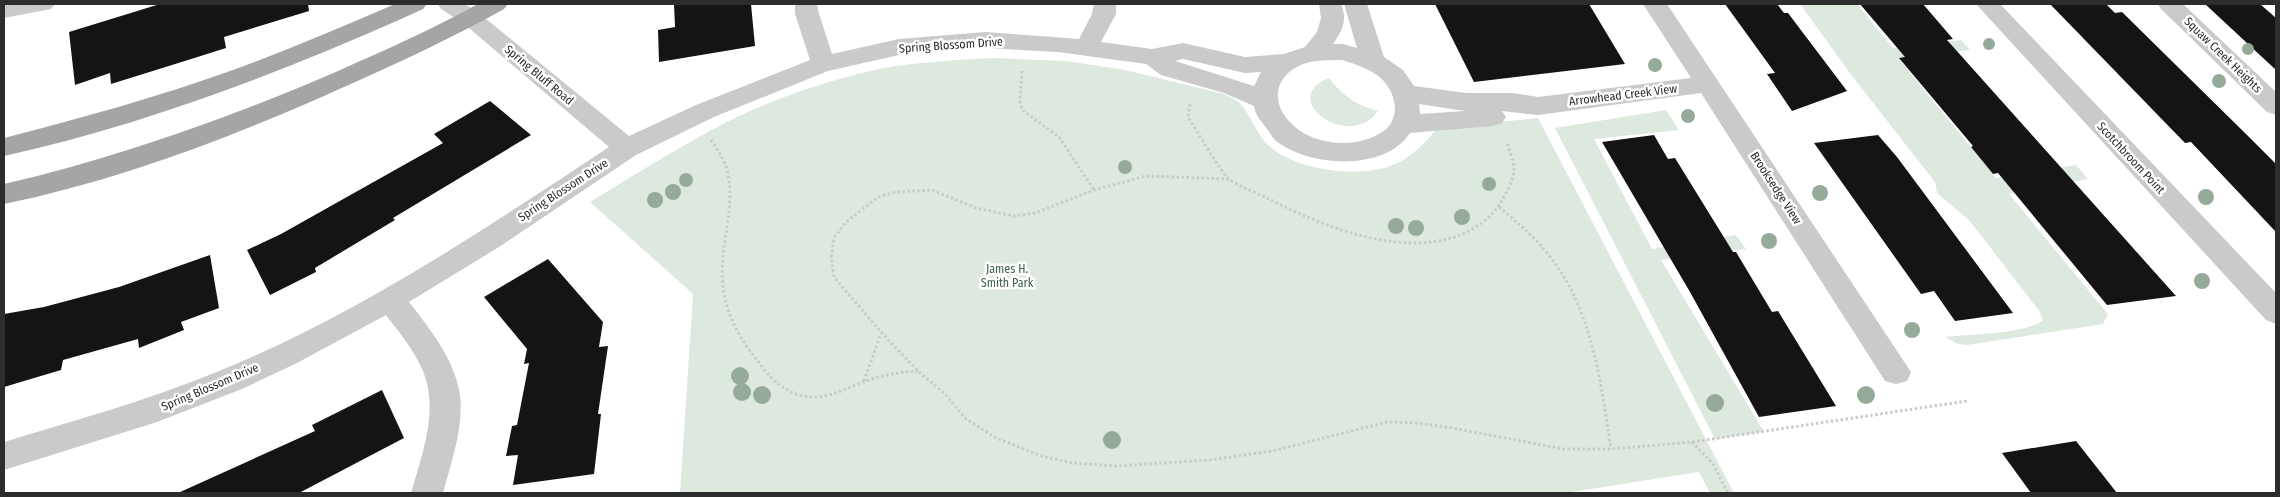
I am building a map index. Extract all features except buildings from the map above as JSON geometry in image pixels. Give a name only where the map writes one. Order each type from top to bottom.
[{"type":"main road","points":[[4,147],[123,115],[220,84],[415,4]]},
{"type":"main road","points":[[4,194],[118,164],[218,131],[319,90],[448,31],[496,4]]},
{"type":"street","points":[[4,10],[43,4]]},
{"type":"street","name":"Spring Bluff Road","points":[[449,4],[471,18],[627,148]]},
{"type":"street","points":[[806,4],[807,14],[823,64]]},
{"type":"street","points":[[1086,47],[1104,14],[1105,4]]},
{"type":"street","points":[[1313,53],[1331,30],[1333,9],[1330,4]]},
{"type":"street","points":[[1356,4],[1373,61]]},
{"type":"street","name":"Brooksedge View","points":[[1655,4],[1896,372]]},
{"type":"street","name":"Scotchbroom Point","points":[[1987,4],[2276,312]]},
{"type":"street","name":"Squaw Creek Heights","points":[[2169,4],[2276,106]]},
{"type":"street","name":"Spring Blossom Drive","points":[[4,456],[157,409],[231,380],[392,300],[489,240],[627,148],[705,111],[782,78],[823,64],[899,47],[986,40],[1086,47],[1152,57],[1183,51],[1245,65],[1286,62]]},
{"type":"street","points":[[1343,52],[1373,61],[1394,76],[1406,94],[1408,116],[1395,136],[1368,150],[1341,153],[1307,146],[1285,134],[1268,112],[1265,90],[1269,79],[1286,62],[1313,53],[1343,52]]},
{"type":"street","name":"Spring Blossom Drive","points":[[1152,57],[1170,69],[1233,87],[1266,101]]},
{"type":"street","name":"Arrowhead Creek View","points":[[1406,94],[1466,102],[1513,102],[1538,106],[1708,84]]},
{"type":"street","name":"Arrowhead Creek View","points":[[1402,125],[1521,114],[1538,106]]},
{"type":"street","points":[[392,300],[437,368],[446,395],[445,410],[427,493]]},
{"type":"path","points":[[1023,69],[1020,102],[1022,110],[1059,137],[1080,166],[1094,190]]},
{"type":"path","points":[[1190,100],[1188,117],[1229,179]]},
{"type":"path","points":[[1505,138],[1514,169],[1499,207],[1479,226],[1458,236],[1433,241],[1402,242],[1371,239],[1303,216],[1229,179],[1146,176],[1094,190],[1035,213],[1014,216],[976,208],[932,190],[896,192],[878,197],[846,222],[834,238],[831,258],[834,277],[881,332],[918,371],[945,394],[965,418],[994,437],[1041,456],[1073,463],[1116,466],[1209,460],[1272,451],[1387,422],[1417,423],[1452,428],[1563,449],[1611,449],[1692,442],[1968,401]]},
{"type":"path","points":[[716,147],[726,165],[730,184],[730,205],[722,277],[727,308],[740,337],[776,385],[792,393],[812,397],[841,392],[864,381],[893,373],[918,371]]},
{"type":"path","points":[[1499,207],[1537,240],[1556,263],[1573,290],[1586,322],[1596,358],[1611,449]]},
{"type":"path","points":[[864,381],[881,332]]},
{"type":"path","points":[[1692,442],[1713,464],[1728,493]]},
{"type":"green space","points":[[1800,4],[1857,4],[1893,48],[1961,40],[1970,50],[1899,59],[1996,178],[2076,165],[2088,179],[2009,194],[2108,314],[2103,324],[1967,345],[1958,344],[1945,337],[2011,331],[2035,325],[2043,320],[2040,312],[1969,220],[1937,193],[1935,182],[1852,76]]},
{"type":"green space","name":"James H. Smith Park","points":[[993,58],[1066,61],[1125,70],[1224,94],[1242,106],[1263,139],[1274,150],[1300,163],[1348,172],[1380,169],[1393,165],[1417,150],[1437,128],[1538,118],[1734,493],[1710,493],[1699,472],[1565,493],[680,493],[693,294],[590,202],[663,157],[727,122],[769,103],[813,87],[879,69],[922,63]]},
{"type":"green space","points":[[1329,78],[1350,99],[1378,111],[1366,122],[1351,126],[1336,124],[1323,118],[1314,108],[1310,98],[1315,87]]},
{"type":"green space","points":[[1666,110],[1679,130],[1594,139],[1652,249],[1736,235],[1746,249],[1661,260],[1764,432],[1715,439],[1555,128]]}]
